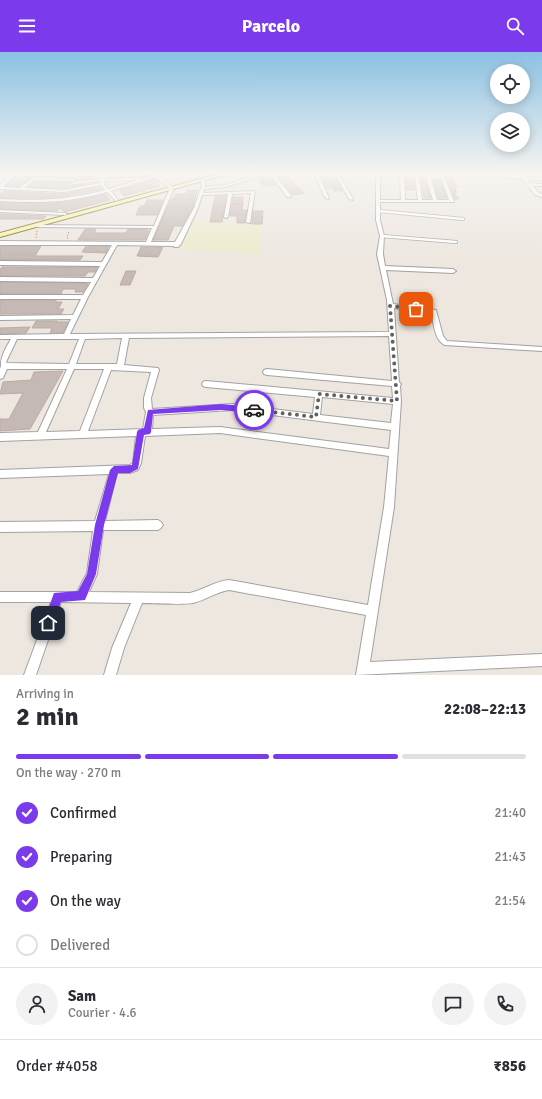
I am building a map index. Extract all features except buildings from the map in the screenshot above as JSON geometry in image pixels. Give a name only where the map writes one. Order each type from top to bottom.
[{"type":"main road","points":[[0,231],[105,203]]},
{"type":"main road","points":[[0,235],[114,203]]},
{"type":"street","points":[[148,244],[165,203]]},
{"type":"street","points":[[0,243],[177,245],[198,203]]},
{"type":"street","points":[[226,217],[228,203]]},
{"type":"street","points":[[380,203],[378,220],[382,236],[380,254],[390,306],[397,384],[397,401],[389,507],[362,672],[542,660]]},
{"type":"street","points":[[248,222],[251,205]]},
{"type":"street","points":[[0,211],[65,214]]},
{"type":"street","points":[[32,226],[155,227]]},
{"type":"street","points":[[66,336],[94,280],[115,244]]},
{"type":"street","points":[[0,263],[103,264]]},
{"type":"street","points":[[383,268],[453,271]]},
{"type":"street","points":[[0,279],[94,280]]},
{"type":"street","points":[[0,297],[85,297]]},
{"type":"street","points":[[390,306],[434,311],[436,314],[440,337],[448,343],[542,348]]},
{"type":"street","points":[[0,318],[76,318]]},
{"type":"street","points":[[0,337],[392,334]]},
{"type":"street","points":[[40,436],[72,366],[83,336]]},
{"type":"street","points":[[120,367],[126,336]]},
{"type":"street","points":[[5,366],[2,362],[15,337]]},
{"type":"street","points":[[0,474],[114,470],[130,469],[135,467],[150,412],[146,402],[155,370],[120,367],[5,366]]},
{"type":"street","points":[[0,376],[5,366]]},
{"type":"street","points":[[83,434],[108,367]]},
{"type":"street","points":[[267,372],[397,384]]},
{"type":"street","points":[[206,384],[397,401]]},
{"type":"street","points":[[316,417],[319,394]]},
{"type":"street","points":[[150,412],[221,407],[395,427]]},
{"type":"street","points":[[0,438],[144,432],[234,431],[393,453]]},
{"type":"street","points":[[81,596],[92,574],[99,525],[114,470]]},
{"type":"street","points":[[0,527],[158,525]]},
{"type":"street","points":[[0,597],[81,596],[196,598],[219,586],[229,585],[372,611]]},
{"type":"street","points":[[30,675],[58,597]]},
{"type":"street","points":[[110,675],[118,648],[139,597]]},
{"type":"lane","points":[[379,212],[463,220]]},
{"type":"lane","points":[[382,236],[456,242]]},
{"type":"path","points":[[232,203],[251,205]]},
{"type":"path","points":[[38,243],[36,236],[40,226]]},
{"type":"path","points":[[72,227],[67,237],[75,243]]},
{"type":"green space","points":[[188,221],[262,224],[262,254],[175,248]]},
{"type":"way so far","points":[[254,410],[316,417],[319,394],[397,401],[397,384],[390,306],[416,309]]},
{"type":"route","points":[[48,623],[58,597],[81,596],[89,582],[92,574],[99,525],[114,470],[130,469],[135,467],[137,463],[141,432],[147,432],[150,412],[221,407],[254,410]]}]
